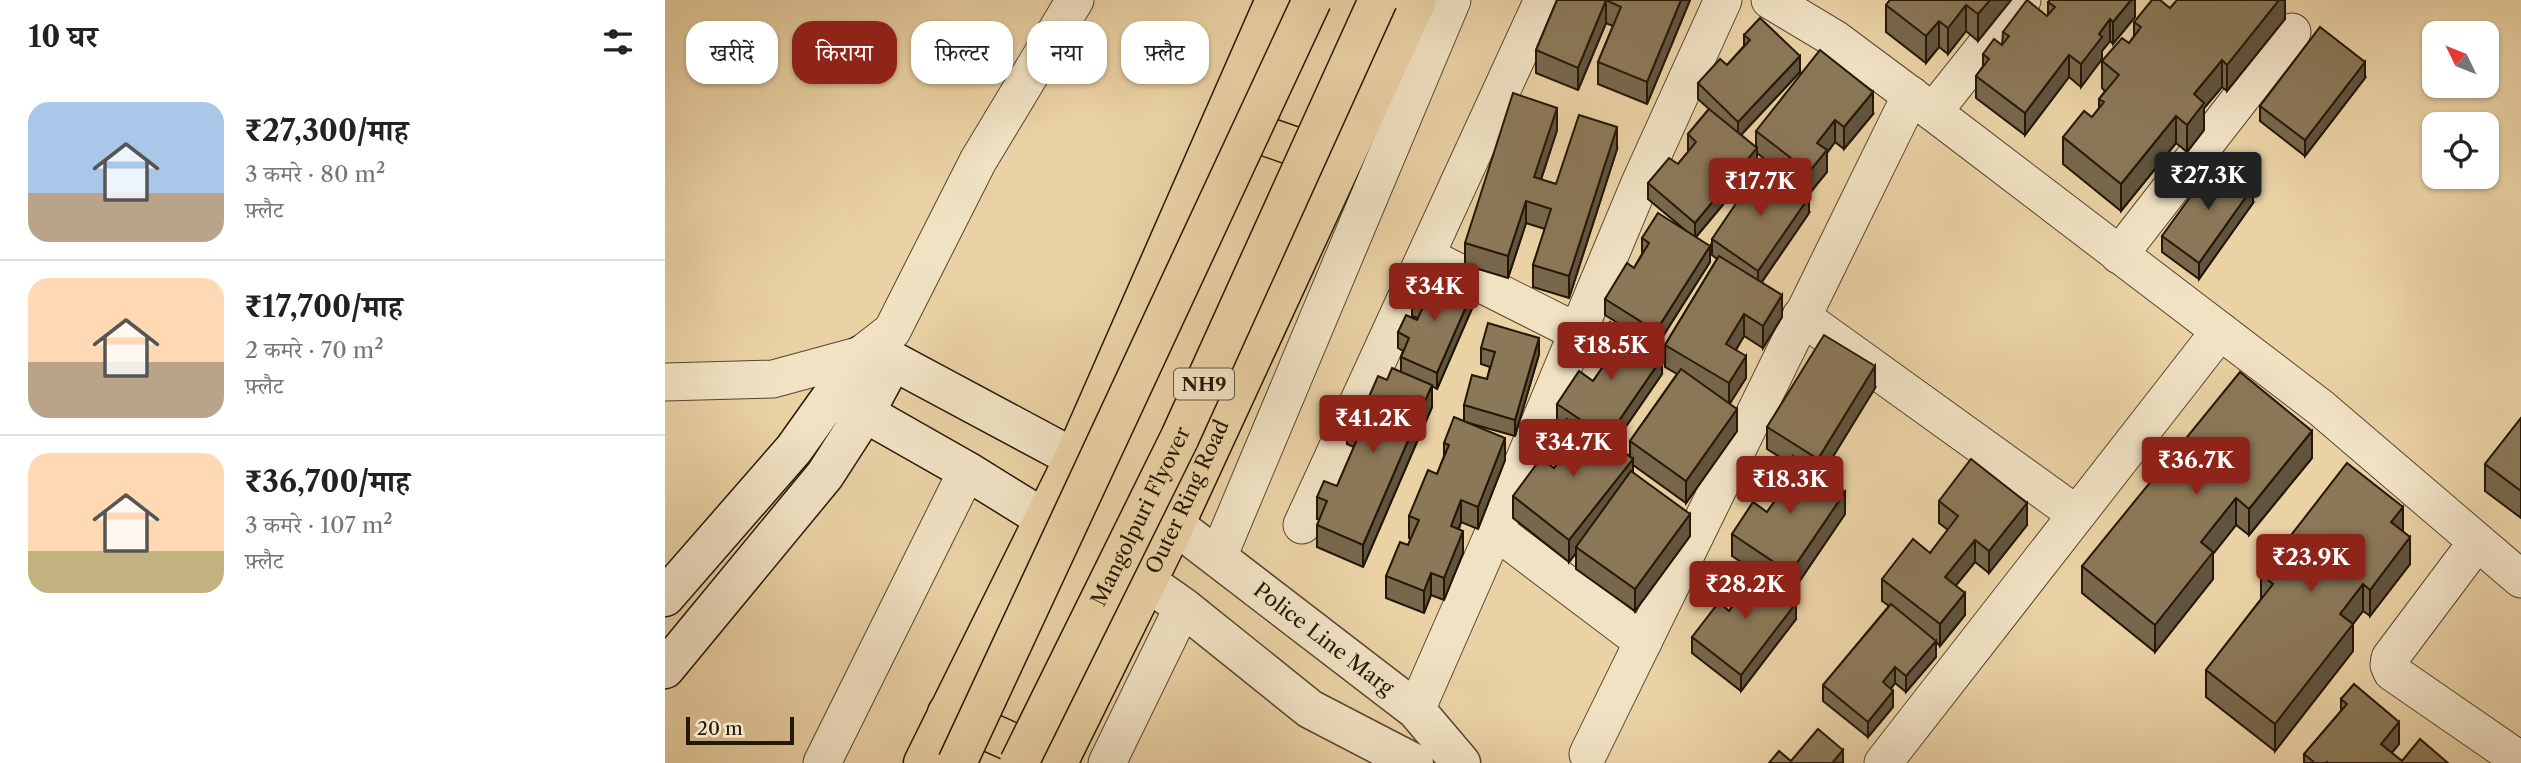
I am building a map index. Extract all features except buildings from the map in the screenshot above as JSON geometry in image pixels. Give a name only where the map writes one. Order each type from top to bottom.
[{"type":"main road","points":[[923,763],[1074,458],[1275,0]]},
{"type":"main road","name":"NH9","points":[[957,763],[1313,0]]},
{"type":"main road","name":"Mangolpuri Flyover","points":[[1019,763],[1180,437],[1378,0]]},
{"type":"main road","name":"Outer Ring Road","points":[[1058,763],[1175,525],[1417,0]]},
{"type":"main road","points":[[1223,121],[1342,163]]},
{"type":"main road","points":[[665,597],[794,449],[830,400],[882,349]]},
{"type":"main road","points":[[665,669],[825,475],[865,413],[882,349]]},
{"type":"main road","points":[[882,349],[1074,458]]},
{"type":"main road","points":[[830,400],[865,413],[1043,518]]},
{"type":"main road","name":"Police Line Marg","points":[[1175,525],[1416,710],[1461,763]]},
{"type":"main road","points":[[1146,581],[1184,607],[1310,709],[1414,763]]},
{"type":"main road","points":[[947,713],[1058,763]]},
{"type":"street","points":[[665,382],[773,379],[882,349],[978,161],[1075,0]]},
{"type":"street","points":[[1218,557],[1452,0]]},
{"type":"street","points":[[1302,526],[1543,0]]},
{"type":"street","points":[[1416,710],[1579,333],[1640,183],[1723,0]]},
{"type":"street","points":[[1770,0],[1835,39],[2321,408],[2521,579]]},
{"type":"street","points":[[1588,754],[1801,316],[1922,104],[2022,0]]},
{"type":"street","points":[[2119,255],[2292,32]]},
{"type":"street","points":[[1426,256],[1579,333]]},
{"type":"street","points":[[1801,316],[2076,514]]},
{"type":"street","points":[[1883,763],[2220,331]]},
{"type":"street","points":[[773,379],[830,400]]},
{"type":"street","points":[[822,763],[967,471]]},
{"type":"street","points":[[1495,530],[1643,642]]},
{"type":"street","points":[[2477,542],[2389,658],[2389,665],[2392,672],[2521,761]]},
{"type":"street","points":[[1107,763],[1184,607]]}]
